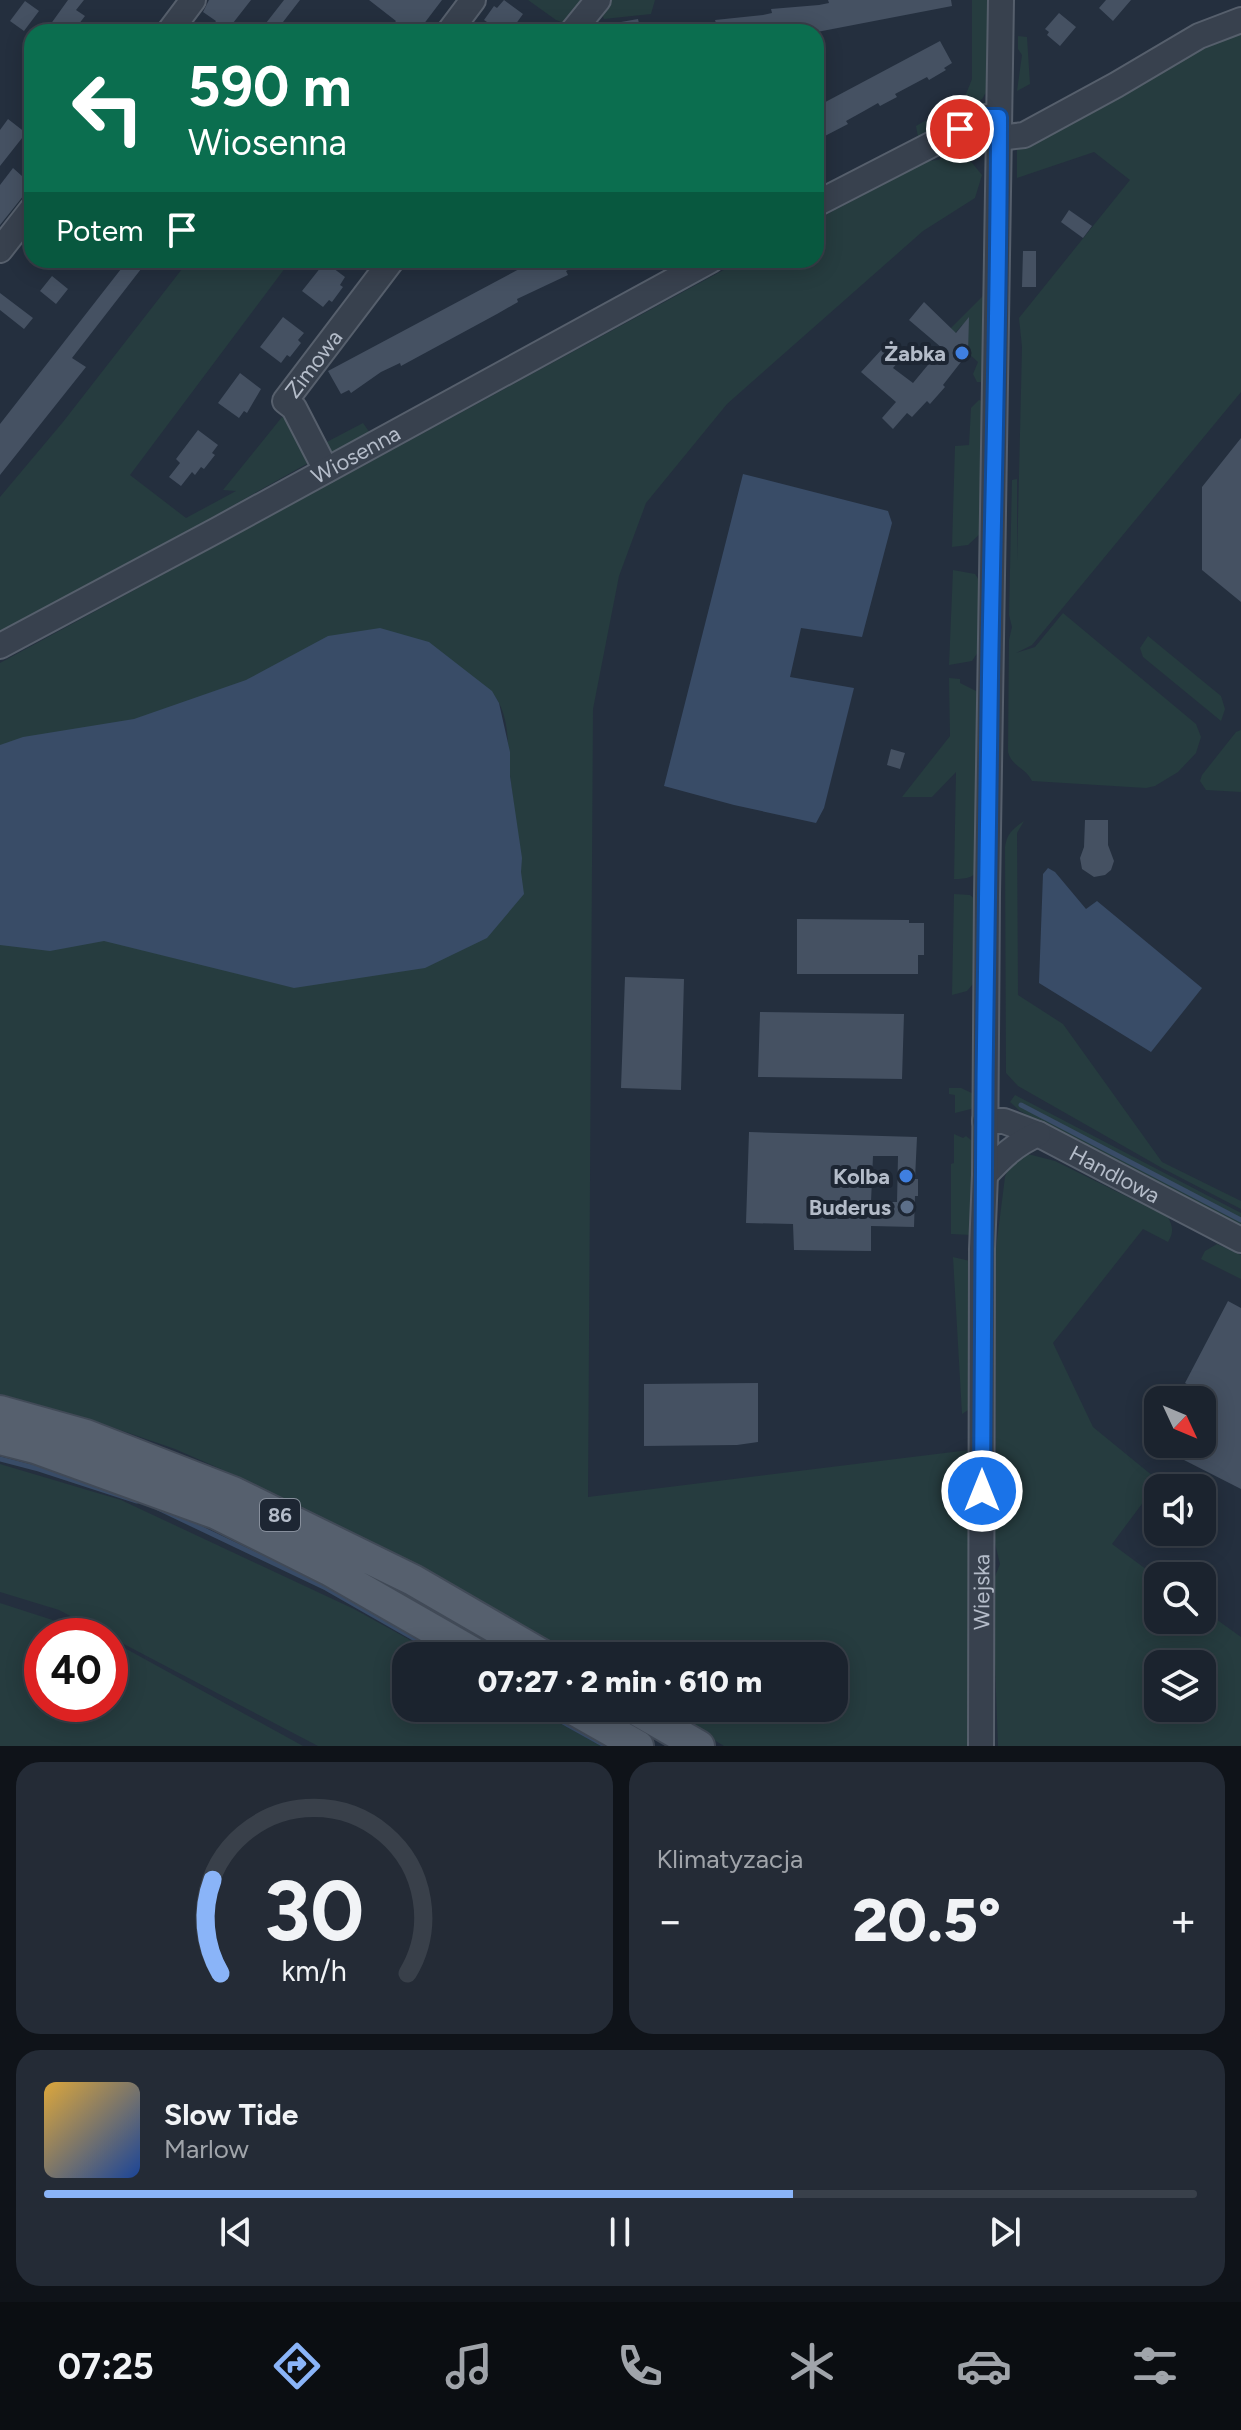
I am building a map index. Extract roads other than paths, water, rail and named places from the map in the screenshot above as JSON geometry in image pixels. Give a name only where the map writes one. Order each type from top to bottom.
[{"type":"main road","name":"86","points":[[0,1411],[86,1435],[233,1492],[413,1580],[520,1642]]},
{"type":"main road","name":"86","points":[[0,1439],[35,1448],[217,1514],[329,1570],[455,1642]]},
{"type":"main road","points":[[596,1722],[638,1746]]},
{"type":"main road","points":[[657,1722],[699,1746]]},
{"type":"street","points":[[175,24],[193,0]]},
{"type":"street","points":[[455,24],[473,0]]},
{"type":"street","points":[[578,24],[598,0]]},
{"type":"street","name":"Wiejska","points":[[981,1746],[982,1249],[1001,0]]},
{"type":"street","points":[[824,200],[985,117],[999,128],[1024,135],[1199,36],[1241,20]]},
{"type":"street","points":[[0,250],[24,219]]},
{"type":"street","name":"Zimowa","points":[[326,470],[294,408],[285,401],[386,268]]},
{"type":"street","name":"Wiosenna","points":[[0,646],[696,268]]},
{"type":"street","name":"Handlowa","points":[[985,1121],[1004,1121],[1038,1134],[1241,1240]]},
{"type":"street","points":[[985,1175],[1005,1153],[1038,1134]]},
{"type":"water","points":[[743,474],[888,511],[892,523],[862,637],[801,628],[790,677],[854,688],[824,808],[816,823],[664,786]]},
{"type":"water","points":[[380,628],[429,642],[492,691],[499,703],[510,752],[524,894],[487,938],[425,968],[294,988],[104,941],[50,951],[0,945],[0,745],[23,737],[134,719],[246,680],[328,636]]},
{"type":"water","points":[[1048,868],[1055,872],[1086,909],[1097,901],[1202,988],[1151,1052],[1039,983],[1043,874]]},
{"type":"waterway","points":[[1021,1105],[1241,1220]]},
{"type":"waterway","points":[[0,1459],[137,1501]]},
{"type":"waterway","points":[[158,1508],[326,1588],[420,1642]]},
{"type":"waterway","points":[[563,1722],[606,1746]]},
{"type":"place","name":"Żabka","points":[[962,353]]},
{"type":"place","name":"Kolba","points":[[906,1176]]},
{"type":"place","name":"Buderus","points":[[907,1207]]}]
